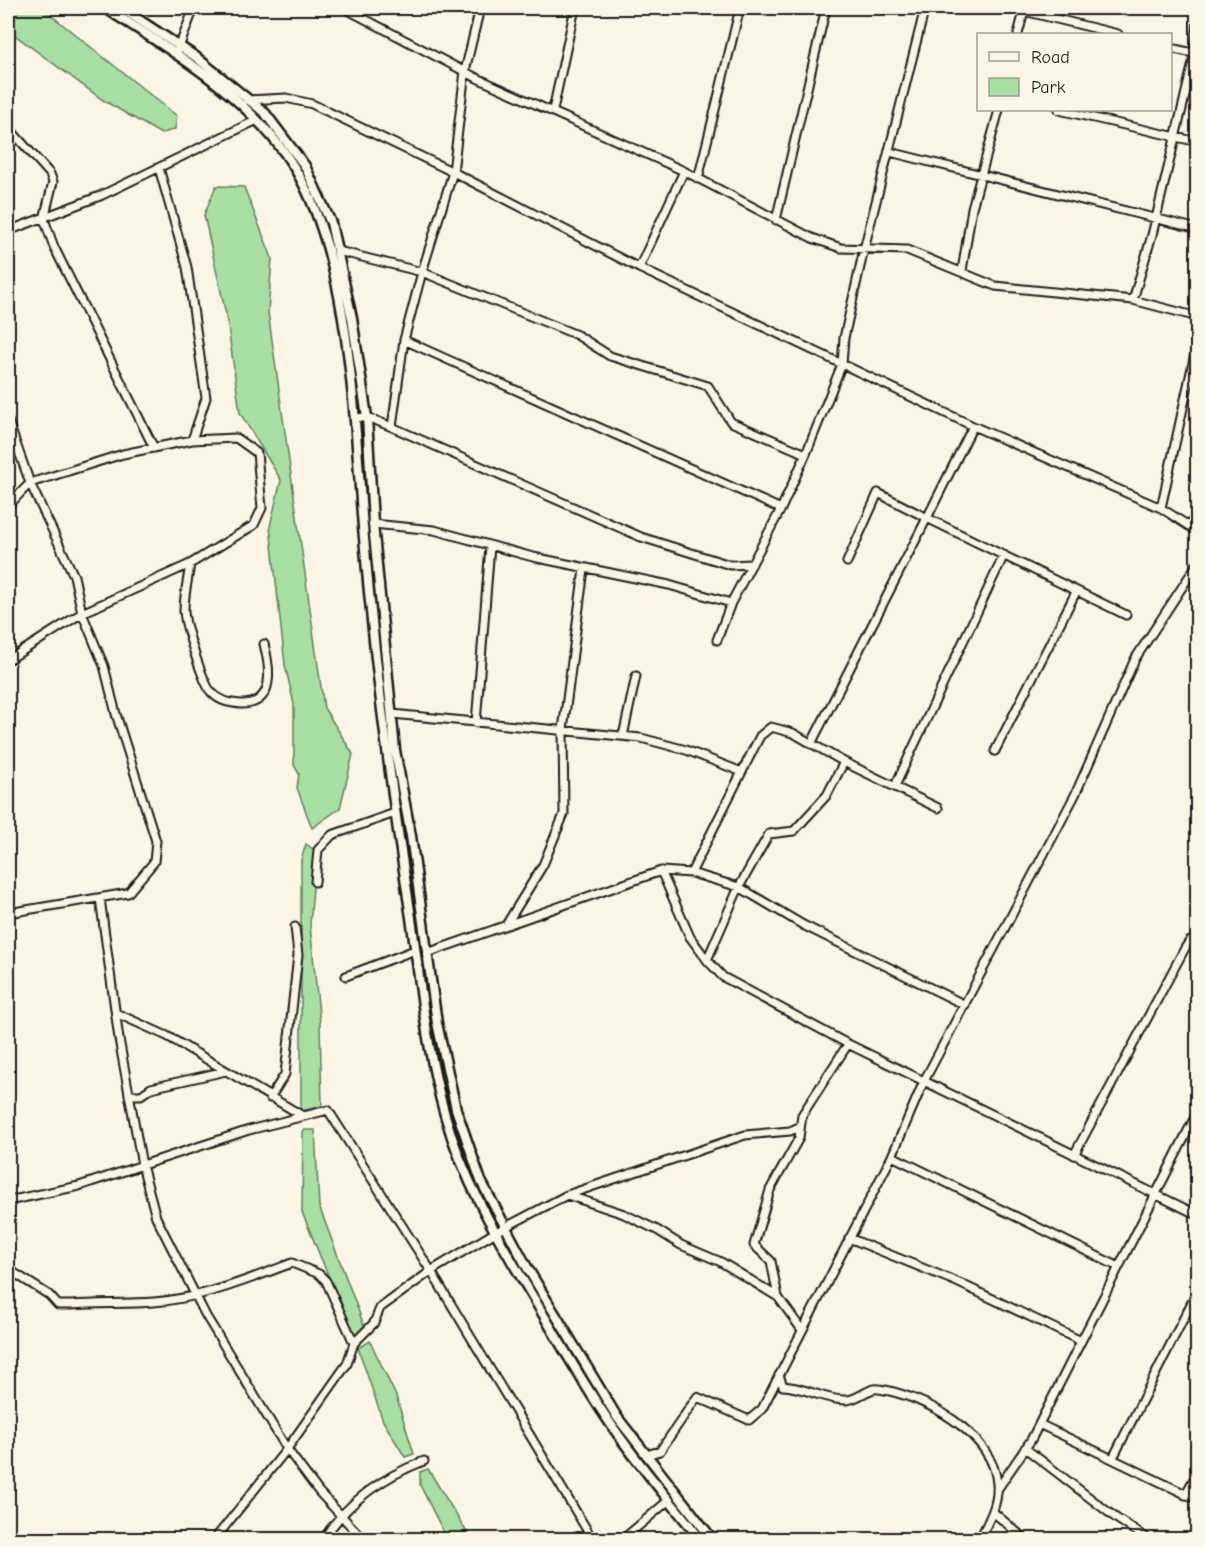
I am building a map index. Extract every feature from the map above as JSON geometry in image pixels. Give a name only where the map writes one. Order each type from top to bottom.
[{"type":"street","points":[[105,8],[178,51]]},
{"type":"street","points":[[121,8],[279,129],[305,166],[331,223],[352,318],[367,417],[373,524],[392,714],[445,1065],[456,1109],[481,1181],[528,1269],[617,1417],[713,1539]]},
{"type":"street","points":[[178,51],[194,8]]},
{"type":"street","points":[[344,8],[465,71],[684,171],[776,220],[832,245],[864,249],[907,250],[962,271],[981,283],[1133,300],[1197,317]]},
{"type":"street","points":[[392,427],[404,340],[453,172],[465,71],[480,8]]},
{"type":"street","points":[[553,110],[575,8]]},
{"type":"street","points":[[698,179],[740,8]]},
{"type":"street","points":[[776,220],[826,8]]},
{"type":"street","points":[[717,640],[731,603],[781,509],[806,454],[842,364],[844,338],[864,249],[925,8]]},
{"type":"street","points":[[1018,33],[1024,9],[1114,33]]},
{"type":"street","points":[[1133,300],[1196,54],[1197,20]]},
{"type":"street","points":[[1172,48],[1196,54]]},
{"type":"street","points":[[246,102],[286,98],[312,104],[453,172],[639,268],[973,426],[1161,508],[1197,532]]},
{"type":"street","points":[[246,102],[257,120],[296,170],[321,226],[342,320],[355,418],[374,646],[395,813],[444,1113],[469,1181],[494,1233],[608,1421],[700,1539]]},
{"type":"street","points":[[962,271],[972,208],[999,111]]},
{"type":"street","points":[[1063,111],[1197,142]]},
{"type":"street","points":[[8,231],[20,225],[44,219],[159,168],[257,120]]},
{"type":"street","points":[[8,127],[50,174],[53,182],[44,219],[66,276],[111,360],[154,448]]},
{"type":"street","points":[[890,152],[1197,229]]},
{"type":"street","points":[[159,168],[187,267],[206,398],[192,440]]},
{"type":"street","points":[[639,268],[684,171]]},
{"type":"street","points":[[338,251],[422,272],[577,335],[610,356],[708,386],[731,422],[806,454]]},
{"type":"street","points":[[404,340],[781,509]]},
{"type":"street","points":[[1161,508],[1197,340]]},
{"type":"street","points":[[355,418],[367,417],[392,427],[641,537],[730,565],[752,564]]},
{"type":"street","points":[[8,421],[30,483],[74,576],[82,613],[104,666],[116,714],[156,841],[154,862],[128,893],[8,913]]},
{"type":"street","points":[[812,744],[973,426]]},
{"type":"street","points":[[8,506],[30,483],[81,466],[154,448],[192,440],[236,438],[257,453],[262,508],[254,525],[189,564],[82,613],[8,660]]},
{"type":"street","points":[[847,562],[878,493],[1126,615]]},
{"type":"street","points":[[373,524],[434,530],[584,569],[669,585],[731,603]]},
{"type":"street","points":[[476,723],[490,546]]},
{"type":"street","points":[[896,786],[1004,555]]},
{"type":"street","points":[[646,1455],[660,1451],[697,1397],[749,1420],[762,1409],[892,1156],[924,1081],[1075,795],[1135,659],[1197,563]]},
{"type":"street","points":[[189,564],[184,618],[210,691],[230,704],[252,704],[258,700],[269,686],[268,662],[264,644]]},
{"type":"street","points":[[506,925],[543,865],[564,814],[563,730],[584,569]]},
{"type":"street","points":[[995,751],[1076,592]]},
{"type":"street","points":[[622,736],[636,676]]},
{"type":"street","points":[[392,714],[622,736],[686,750],[742,772]]},
{"type":"street","points":[[691,873],[760,736],[767,728],[782,728],[844,762],[938,808]]},
{"type":"street","points":[[707,960],[739,887],[769,834],[794,831],[827,795],[844,762]]},
{"type":"street","points":[[315,882],[318,850],[332,835],[395,813]]},
{"type":"street","points":[[427,953],[661,871],[691,873],[739,887],[804,925],[964,1005]]},
{"type":"street","points":[[661,871],[690,937],[723,977],[848,1044],[1197,1215]]},
{"type":"street","points":[[100,898],[129,1095],[142,1165],[156,1217],[195,1296],[287,1449],[319,1492],[342,1513],[364,1539]]},
{"type":"street","points":[[270,1098],[285,1074],[298,955],[295,927]]},
{"type":"street","points":[[1074,1155],[1185,948],[1190,941],[1197,940]]},
{"type":"street","points":[[346,976],[416,950]]},
{"type":"street","points":[[116,1013],[167,1036],[303,1116]]},
{"type":"street","points":[[778,1297],[771,1262],[754,1245],[770,1190],[799,1138],[802,1115],[848,1044]]},
{"type":"street","points":[[129,1095],[141,1095],[151,1088],[226,1071]]},
{"type":"street","points":[[8,1201],[79,1186],[249,1130],[328,1110],[431,1271],[593,1539]]},
{"type":"street","points":[[997,1490],[1039,1424],[1197,1115]]},
{"type":"street","points":[[214,1539],[287,1449],[347,1364],[354,1343],[370,1330],[383,1306],[431,1271],[494,1233],[567,1195],[745,1135],[790,1131],[799,1127]]},
{"type":"street","points":[[892,1156],[1119,1267]]},
{"type":"street","points":[[567,1195],[624,1215],[657,1230],[681,1245],[721,1262],[778,1297],[802,1330]]},
{"type":"street","points":[[849,1238],[957,1282],[1081,1341]]},
{"type":"street","points":[[8,1269],[49,1295],[58,1305],[154,1302],[195,1296],[220,1290],[292,1263],[319,1274],[326,1281],[354,1343]]},
{"type":"street","points":[[1113,1458],[1197,1290]]},
{"type":"street","points":[[779,1375],[783,1386],[801,1386],[847,1401],[876,1388],[901,1394],[930,1406],[961,1425],[987,1456],[997,1482],[993,1512],[979,1539]]},
{"type":"street","points":[[1039,1424],[1197,1500]]},
{"type":"street","points":[[1025,1448],[1116,1518],[1149,1539]]},
{"type":"street","points":[[323,1539],[342,1513],[377,1485],[424,1461]]},
{"type":"street","points":[[1185,1495],[1197,1472]]},
{"type":"street","points":[[622,1539],[669,1500]]},
{"type":"street","points":[[993,1512],[1026,1539]]},
{"type":"green space","points":[[8,8],[42,8],[177,116],[175,129],[161,134],[103,100],[8,30]]},
{"type":"green space","points":[[216,186],[244,187],[272,258],[268,312],[324,708],[353,754],[340,808],[312,828],[297,788],[299,774],[294,765],[294,704],[285,665],[270,526],[281,480],[240,413],[227,319],[204,215]]},
{"type":"green space","points":[[306,844],[316,851],[310,925],[320,1024],[322,1106],[301,1111],[301,860]]},
{"type":"green space","points":[[303,1130],[315,1130],[319,1206],[365,1328],[354,1338],[302,1212]]},
{"type":"green space","points":[[370,1341],[396,1396],[414,1454],[405,1457],[383,1421],[358,1348]]},
{"type":"green space","points":[[428,1469],[471,1539],[447,1539],[420,1485],[420,1472]]}]
